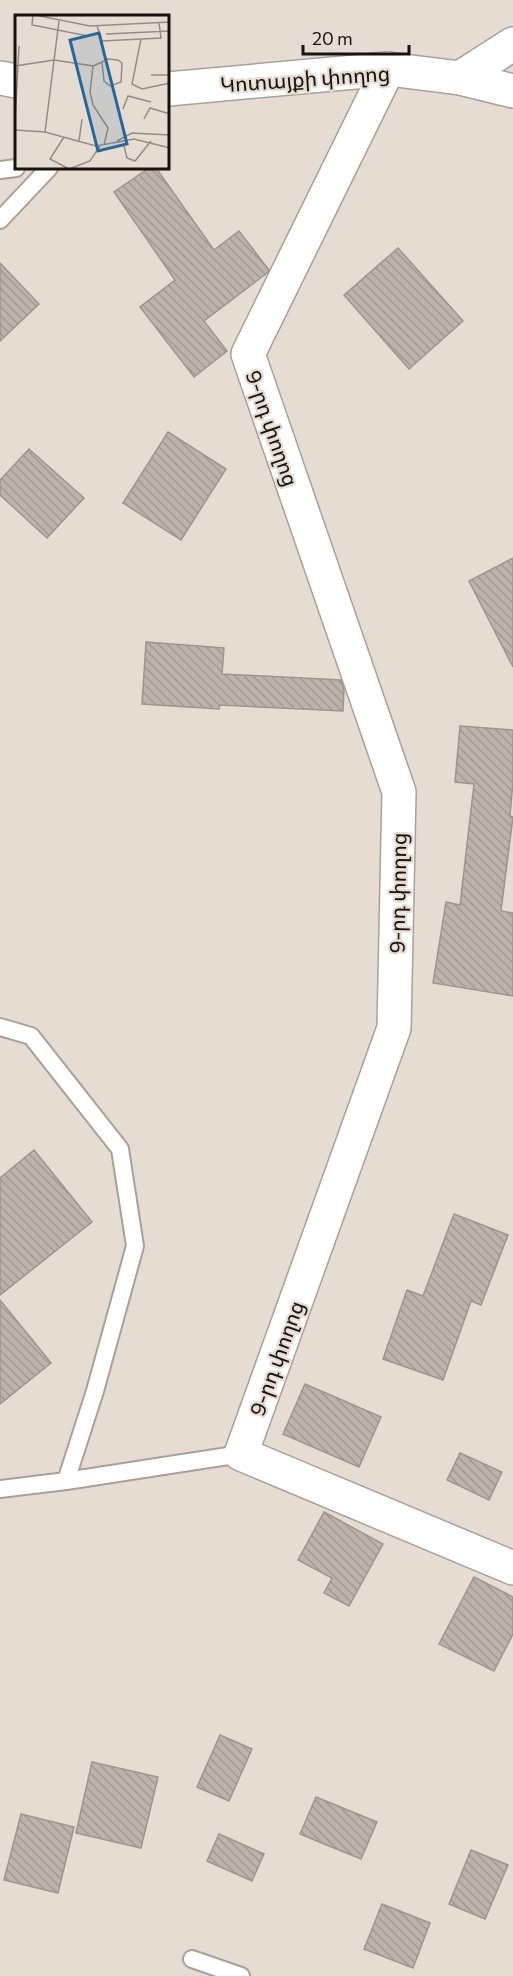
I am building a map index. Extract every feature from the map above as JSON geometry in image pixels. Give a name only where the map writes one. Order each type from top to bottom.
[{"type":"street","points":[[460,78],[513,44]]},
{"type":"street","name":"Կոտայքի փողոց","points":[[170,89],[388,69],[460,78],[513,91]]},
{"type":"street","name":"9-րդ փողոց","points":[[242,1454],[394,1028],[399,792],[248,354],[388,69]]},
{"type":"street","points":[[0,78],[15,81]]},
{"type":"street","points":[[242,1454],[513,1568]]},
{"type":"lane","points":[[0,170],[15,168]]},
{"type":"lane","points":[[0,220],[47,170]]},
{"type":"lane","points":[[0,1027],[31,1036],[120,1149],[135,1246],[95,1391],[66,1481]]},
{"type":"lane","points":[[0,1489],[242,1454]]},
{"type":"lane","points":[[192,1959],[241,1976]]},
{"type":"building","points":[[146,170],[157,170],[214,250],[239,231],[269,270],[204,321],[227,351],[194,377],[140,307],[175,280],[114,192]]},
{"type":"building","points":[[398,248],[463,321],[409,369],[344,295]]},
{"type":"building","points":[[0,263],[39,304],[0,341]]},
{"type":"building","points":[[168,432],[226,469],[181,540],[123,503]]},
{"type":"building","points":[[29,449],[84,498],[47,538],[0,495],[0,480]]},
{"type":"building","points":[[513,558],[513,667],[469,581]]},
{"type":"building","points":[[146,642],[224,648],[222,674],[341,680],[344,690],[343,711],[220,705],[219,709],[142,704]]},
{"type":"building","points":[[460,726],[513,730],[510,816],[513,817],[501,911],[513,913],[513,996],[433,983],[446,902],[460,905],[474,784],[455,782]]},
{"type":"building","points":[[34,1150],[92,1222],[0,1295],[0,1178]]},
{"type":"building","points":[[454,1214],[508,1235],[481,1305],[471,1301],[443,1380],[383,1359],[407,1290],[423,1296]]},
{"type":"building","points":[[0,1300],[51,1363],[0,1404]]},
{"type":"building","points":[[305,1384],[381,1417],[359,1467],[283,1434]]},
{"type":"building","points":[[460,1453],[502,1472],[489,1500],[447,1480]]},
{"type":"building","points":[[324,1512],[383,1544],[349,1606],[324,1593],[332,1578],[298,1560]]},
{"type":"building","points":[[474,1577],[513,1597],[513,1634],[494,1671],[439,1644]]},
{"type":"building","points":[[220,1735],[252,1749],[229,1801],[197,1787]]},
{"type":"building","points":[[92,1762],[158,1777],[141,1848],[76,1833]]},
{"type":"building","points":[[316,1797],[377,1822],[361,1859],[300,1834]]},
{"type":"building","points":[[21,1814],[74,1827],[58,1893],[4,1880]]},
{"type":"building","points":[[219,1834],[264,1854],[252,1881],[207,1861]]},
{"type":"building","points":[[471,1850],[508,1865],[485,1919],[449,1904]]},
{"type":"building","points":[[382,1904],[430,1923],[413,1968],[364,1949]]}]
